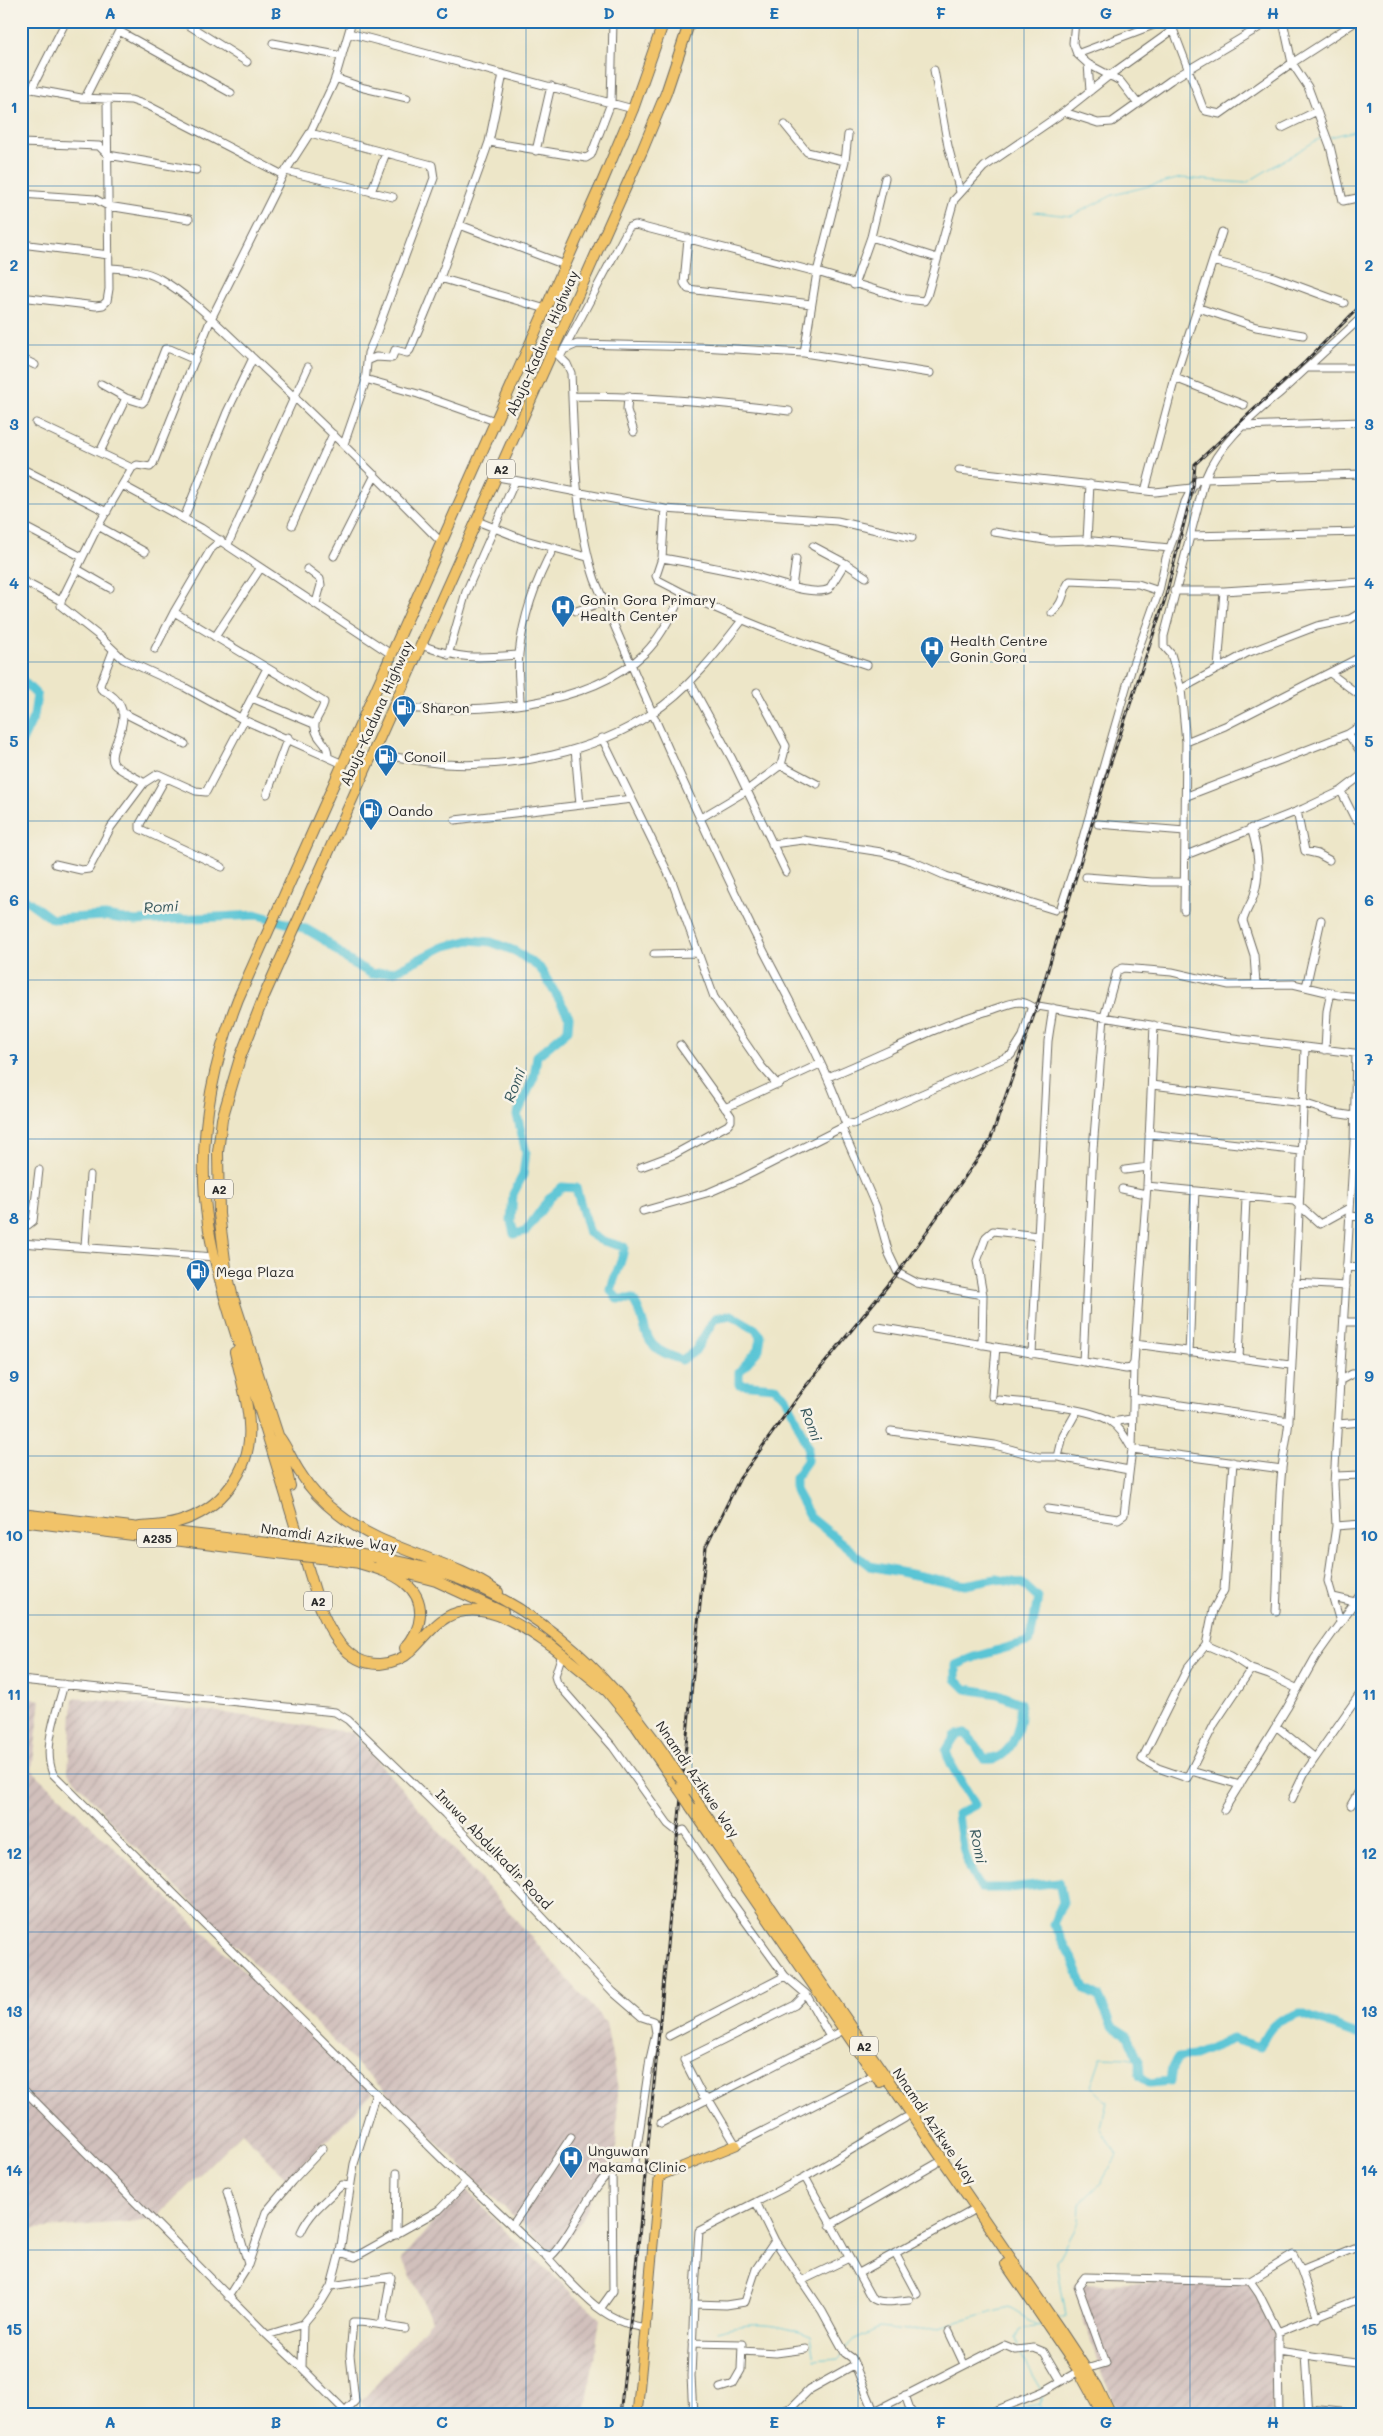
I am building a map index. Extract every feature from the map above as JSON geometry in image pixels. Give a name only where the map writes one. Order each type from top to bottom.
[{"type":"highway","name":"Abuja-Kaduna Highway","points":[[232,1321],[215,1257],[205,1196],[206,1109],[225,1031],[282,898],[634,109],[664,21]]},
{"type":"highway","name":"Abuja-Kaduna Highway","points":[[278,1435],[232,1294],[226,1268],[219,1214],[218,1152],[222,1119],[240,1058],[265,994],[477,521],[557,354],[649,134],[690,21]]},
{"type":"highway","points":[[140,1528],[179,1522],[199,1514],[227,1492],[243,1466],[248,1444],[249,1423],[235,1350],[232,1321]]},
{"type":"highway","name":"A2","points":[[232,1321],[318,1601],[328,1626],[341,1645],[358,1659],[375,1664],[386,1663],[410,1652],[431,1629],[449,1615],[476,1611],[497,1615],[509,1620],[552,1646]]},
{"type":"highway","points":[[278,1435],[282,1462],[325,1606],[336,1627],[353,1648],[363,1654],[384,1657],[396,1654],[412,1640],[417,1630],[420,1619],[418,1601],[405,1583],[354,1562]]},
{"type":"highway","name":"A2","points":[[278,1435],[302,1476],[318,1495],[351,1524],[390,1544],[468,1573],[490,1586],[545,1626]]},
{"type":"highway","name":"Nnamdi Azikwe Way","points":[[21,1514],[140,1528],[320,1554],[413,1574],[456,1589],[505,1613],[562,1654],[606,1691],[636,1726],[684,1789],[1083,2370],[1111,2415]]},
{"type":"highway","name":"Nnamdi Azikwe Way","points":[[21,1521],[293,1550]]},
{"type":"highway","name":"Nnamdi Azikwe Way","points":[[320,1554],[375,1556],[441,1572],[505,1601],[545,1626],[614,1689],[642,1721],[676,1772],[691,1807],[844,2030],[854,2038],[875,2074],[936,2164],[1083,2370],[1103,2415]]},
{"type":"main road","points":[[637,2415],[659,2180],[662,2175],[736,2145]]},
{"type":"street","points":[[32,88],[66,21]]},
{"type":"street","points":[[85,98],[124,21]]},
{"type":"street","points":[[182,21],[247,62]]},
{"type":"street","points":[[343,764],[288,737],[243,719],[184,687],[122,659],[99,636],[63,610],[61,600],[78,569],[82,555],[132,468],[137,465],[150,467],[153,464],[211,319],[284,173],[310,133],[335,78],[352,21]]},
{"type":"street","points":[[489,142],[588,158],[611,103],[613,21]]},
{"type":"street","points":[[1075,21],[1073,43],[1077,54],[1088,64],[1120,80],[1138,104]]},
{"type":"street","points":[[1077,54],[1164,21]]},
{"type":"street","points":[[1170,21],[1203,108],[1206,111],[1220,114],[1292,63],[1357,21]]},
{"type":"street","points":[[1064,112],[1105,124],[1112,122],[1171,80],[1270,21]]},
{"type":"street","points":[[1283,21],[1292,63],[1308,86],[1330,146],[1343,201],[1362,197]]},
{"type":"street","points":[[566,349],[608,263],[628,228],[638,225],[816,272],[906,300],[924,301],[954,200],[960,192],[984,167],[1064,112],[1110,75],[1173,30]]},
{"type":"street","points":[[119,31],[231,93]]},
{"type":"street","points":[[348,33],[634,109]]},
{"type":"street","points":[[272,43],[342,56]]},
{"type":"street","points":[[1088,64],[1090,91]]},
{"type":"street","points":[[934,70],[948,146],[960,192]]},
{"type":"street","points":[[369,360],[372,357],[392,358],[395,350],[407,353],[410,350],[440,278],[489,142],[503,74]]},
{"type":"street","points":[[335,78],[364,88],[407,98]]},
{"type":"street","points":[[536,151],[550,86]]},
{"type":"street","points":[[21,87],[85,98],[131,100],[149,106],[284,173],[393,197]]},
{"type":"street","points":[[21,297],[103,306],[107,301],[109,268],[107,100]]},
{"type":"street","points":[[1282,128],[1317,110]]},
{"type":"street","points":[[785,125],[807,152],[845,162]]},
{"type":"street","points":[[310,133],[432,165],[434,178],[369,349],[366,379],[344,444]]},
{"type":"street","points":[[804,353],[816,272],[845,162],[848,135]]},
{"type":"street","points":[[21,143],[99,146],[108,155],[196,170]]},
{"type":"street","points":[[371,192],[386,153]]},
{"type":"street","points":[[854,285],[871,237],[885,178]]},
{"type":"street","points":[[21,194],[94,199],[108,206],[189,219]]},
{"type":"street","points":[[460,225],[565,265]]},
{"type":"street","points":[[1144,491],[1175,378],[1222,232]]},
{"type":"street","points":[[871,237],[937,258]]},
{"type":"street","points":[[688,238],[684,283],[688,289],[812,304]]},
{"type":"street","points":[[21,244],[108,255]]},
{"type":"street","points":[[1212,261],[1271,276],[1344,303]]},
{"type":"street","points":[[109,268],[133,270],[160,279],[211,319],[344,444],[440,542]]},
{"type":"street","points":[[440,278],[546,309]]},
{"type":"street","points":[[1199,308],[1256,327],[1304,335]]},
{"type":"street","points":[[1184,910],[1186,882],[1186,742],[1181,689],[1171,654],[1164,646],[1164,636],[1174,591],[1205,478],[1224,446],[1243,426],[1362,317]]},
{"type":"street","points":[[930,373],[804,353],[701,347],[577,344],[557,354],[571,373],[579,492],[587,558],[652,714],[700,819],[828,1077],[876,1206],[889,1254],[898,1273],[917,1283],[983,1295]]},
{"type":"street","points":[[101,384],[126,398],[144,402],[165,350],[170,349],[195,360]]},
{"type":"street","points":[[21,358],[35,365]]},
{"type":"street","points":[[184,518],[227,412],[253,358]]},
{"type":"street","points":[[155,650],[174,612],[211,549],[224,542],[295,398],[308,367]]},
{"type":"street","points":[[1307,368],[1362,368]]},
{"type":"street","points":[[1175,378],[1244,405]]},
{"type":"street","points":[[366,379],[418,394],[495,422]]},
{"type":"street","points":[[572,396],[628,396],[700,400],[789,411]]},
{"type":"street","points":[[628,396],[627,410],[634,432]]},
{"type":"street","points":[[100,452],[126,398]]},
{"type":"street","points":[[1243,426],[1362,422]]},
{"type":"street","points":[[36,423],[132,468]]},
{"type":"street","points":[[292,525],[333,434]]},
{"type":"street","points":[[21,468],[107,512]]},
{"type":"street","points":[[959,470],[970,473],[1025,476],[1144,491],[1166,492],[1192,488]]},
{"type":"street","points":[[772,844],[796,841],[822,842],[881,852],[912,861],[946,876],[1058,908],[1091,811],[1132,667],[1160,591],[1170,548],[1185,502],[1197,480],[1205,478],[1362,474]]},
{"type":"street","points":[[334,556],[375,475]]},
{"type":"street","points":[[498,477],[579,492],[589,496],[665,509],[837,521],[912,538]]},
{"type":"street","points":[[448,655],[458,614],[515,481]]},
{"type":"street","points":[[1086,541],[1090,484]]},
{"type":"street","points":[[122,485],[224,542],[260,569],[391,654]]},
{"type":"street","points":[[665,509],[662,558],[657,578],[683,594],[803,644],[867,665]]},
{"type":"street","points":[[477,521],[587,558]]},
{"type":"street","points":[[21,525],[82,555]]},
{"type":"street","points":[[98,526],[145,552]]},
{"type":"street","points":[[994,532],[1051,541],[1086,541],[1170,548]]},
{"type":"street","points":[[1190,536],[1362,532]]},
{"type":"street","points":[[813,546],[866,577]]},
{"type":"street","points":[[520,704],[519,655],[533,592],[554,547]]},
{"type":"street","points":[[662,558],[750,576],[792,587],[827,591],[845,563]]},
{"type":"street","points":[[792,587],[796,559]]},
{"type":"street","points":[[78,569],[110,588]]},
{"type":"street","points":[[215,637],[260,569]]},
{"type":"street","points":[[306,569],[320,579],[321,585],[316,604]]},
{"type":"street","points":[[21,580],[61,600]]},
{"type":"street","points":[[1052,613],[1062,602],[1066,586],[1070,582],[1138,584],[1160,591]]},
{"type":"street","points":[[1174,591],[1224,591],[1362,582]]},
{"type":"street","points":[[1218,669],[1224,591]]},
{"type":"street","points":[[394,708],[448,711],[541,702],[572,693],[604,679],[632,663],[647,651],[683,594]]},
{"type":"street","points":[[576,611],[604,602]]},
{"type":"street","points":[[174,612],[324,702],[314,724],[317,734],[328,747],[328,756]]},
{"type":"street","points":[[1181,689],[1247,653],[1317,626],[1350,619],[1362,612]]},
{"type":"street","points":[[374,753],[444,764],[480,764],[520,760],[575,749],[623,730],[652,714],[690,682],[743,619]]},
{"type":"street","points":[[421,645],[448,655],[472,658],[519,655]]},
{"type":"street","points":[[113,651],[100,685],[101,689],[118,700],[122,712],[123,720],[112,767],[144,783]]},
{"type":"street","points":[[1186,742],[1362,656]]},
{"type":"street","points":[[55,864],[81,870],[89,869],[111,827],[144,783],[158,774],[196,791],[206,792],[267,668]]},
{"type":"street","points":[[1330,673],[1362,697]]},
{"type":"street","points":[[690,682],[732,759],[786,872]]},
{"type":"street","points":[[700,819],[746,791],[781,765],[786,746],[757,692]]},
{"type":"street","points":[[252,698],[314,724]]},
{"type":"street","points":[[122,712],[185,744]]},
{"type":"street","points":[[1187,796],[1348,734],[1362,725]]},
{"type":"street","points":[[1348,734],[1362,754]]},
{"type":"street","points":[[267,794],[288,737]]},
{"type":"street","points":[[602,738],[672,881],[714,997],[762,1068],[778,1085]]},
{"type":"street","points":[[575,749],[580,805]]},
{"type":"street","points":[[781,765],[816,784]]},
{"type":"street","points":[[1186,855],[1297,811],[1341,791],[1362,775]]},
{"type":"street","points":[[166,779],[140,824],[140,829],[222,867]]},
{"type":"street","points":[[1341,791],[1354,817],[1362,824]]},
{"type":"street","points":[[455,820],[632,800]]},
{"type":"street","points":[[1297,811],[1305,851],[1318,854],[1329,860]]},
{"type":"street","points":[[1098,824],[1185,831]]},
{"type":"street","points":[[1251,828],[1258,849],[1258,868],[1254,894],[1243,921],[1254,955],[1256,984]]},
{"type":"street","points":[[1086,877],[1152,882],[1186,882]]},
{"type":"street","points":[[1306,987],[1321,920]]},
{"type":"street","points":[[654,954],[697,953]]},
{"type":"street","points":[[1083,1362],[1093,1149],[1104,1016],[1115,974],[1122,968],[1172,972],[1228,985],[1293,984],[1362,997]]},
{"type":"street","points":[[1325,1050],[1327,1011],[1331,992]]},
{"type":"street","points":[[828,1077],[866,1062],[940,1027],[1021,1002],[1036,1009],[1038,1006],[1053,1008],[1305,1048],[1359,1054],[1335,1476],[1336,1526],[1328,1575],[1340,1622]]},
{"type":"street","points":[[643,1211],[710,1192],[845,1126],[1011,1055],[1024,1036],[1033,1007]]},
{"type":"street","points":[[1032,1354],[1048,1042],[1053,1008]]},
{"type":"street","points":[[1048,1509],[1121,1518],[1124,1515],[1132,1449],[1131,1419],[1147,1190],[1154,1025]]},
{"type":"street","points":[[641,1166],[673,1154],[728,1125],[732,1118],[680,1045]]},
{"type":"street","points":[[1276,1612],[1282,1469],[1289,1421],[1305,1048]]},
{"type":"street","points":[[725,1108],[820,1064]]},
{"type":"street","points":[[1152,1085],[1303,1103],[1334,1113],[1354,1116]]},
{"type":"street","points":[[1149,1134],[1301,1152]]},
{"type":"street","points":[[1125,1170],[1148,1167]]},
{"type":"street","points":[[21,1223],[28,1225],[33,1221],[39,1170]]},
{"type":"street","points":[[85,1246],[90,1175]]},
{"type":"street","points":[[1122,1189],[1195,1192],[1297,1201],[1320,1224],[1349,1212],[1362,1217]]},
{"type":"street","points":[[1188,1352],[1193,1290],[1192,1256],[1195,1192]]},
{"type":"street","points":[[1239,1359],[1246,1198]]},
{"type":"street","points":[[982,1345],[983,1295],[978,1262],[988,1234],[993,1231],[1038,1236]]},
{"type":"street","points":[[21,1243],[85,1246],[215,1257]]},
{"type":"street","points":[[1346,1267],[1362,1268]]},
{"type":"street","points":[[968,1291],[980,1281]]},
{"type":"street","points":[[1295,1283],[1346,1286]]},
{"type":"street","points":[[1344,1322],[1362,1322]]},
{"type":"street","points":[[878,1327],[1126,1369],[1131,1368],[1134,1363]]},
{"type":"street","points":[[1135,1344],[1290,1365]]},
{"type":"street","points":[[996,1347],[995,1398],[1037,1403],[1100,1416],[1112,1422],[1123,1433],[1132,1449]]},
{"type":"street","points":[[1342,1363],[1352,1374]]},
{"type":"street","points":[[1341,1380],[1352,1374],[1362,1373]]},
{"type":"street","points":[[1133,1398],[1289,1421]]},
{"type":"street","points":[[1058,1457],[1063,1436],[1077,1411]]},
{"type":"street","points":[[1112,1422],[1131,1419]]},
{"type":"street","points":[[1338,1424],[1362,1422]]},
{"type":"street","points":[[891,1431],[995,1445],[1039,1457],[1058,1457],[1129,1470]]},
{"type":"street","points":[[1132,1449],[1282,1469]]},
{"type":"street","points":[[1187,1778],[1158,1768],[1142,1759],[1188,1666],[1206,1645],[1213,1610],[1224,1590],[1233,1462]]},
{"type":"street","points":[[1335,1476],[1362,1475]]},
{"type":"street","points":[[1336,1526],[1362,1524]]},
{"type":"street","points":[[1224,1810],[1315,1658],[1362,1592]]},
{"type":"street","points":[[1333,1597],[1355,1602],[1362,1607]]},
{"type":"street","points":[[1206,1645],[1298,1689]]},
{"type":"street","points":[[562,1654],[555,1676],[557,1683],[613,1746],[668,1824],[678,1832],[684,1830],[728,1897],[785,1976],[806,1994],[830,2037]]},
{"type":"street","points":[[1187,1778],[1215,1722],[1251,1668]]},
{"type":"street","name":"Inuwa Abdulkadir Road","points":[[21,1680],[320,1710],[334,1712],[348,1720],[445,1814],[613,1992],[642,2017],[654,2021],[656,2033],[650,2059],[636,2162],[634,2168],[617,2168],[612,2170]]},
{"type":"street","points":[[64,1684],[49,1748],[49,1763],[54,1774],[376,2094],[544,2255],[581,2294],[600,2309],[604,2315],[630,2326],[646,2328]]},
{"type":"street","points":[[1292,1799],[1315,1758],[1361,1696]]},
{"type":"street","points":[[1276,1726],[1315,1758]]},
{"type":"street","points":[[1187,1778],[1191,1771],[1240,1785]]},
{"type":"street","points":[[1351,1805],[1362,1786]]},
{"type":"street","points":[[669,2036],[785,1976]]},
{"type":"street","points":[[806,1994],[795,2005],[684,2060],[702,2095],[708,2098],[736,2145],[875,2074]]},
{"type":"street","points":[[661,2123],[844,2030]]},
{"type":"street","points":[[21,2087],[228,2297],[347,2413],[355,2401],[350,2355],[353,2322],[371,2321],[405,2329]]},
{"type":"street","points":[[267,2335],[303,2324],[322,2302],[331,2286],[340,2252],[354,2164],[376,2094]]},
{"type":"street","points":[[693,2415],[692,2343],[699,2231],[805,2177],[905,2118]]},
{"type":"street","points":[[512,2226],[571,2137]]},
{"type":"street","points":[[228,2297],[248,2265],[266,2212],[323,2148]]},
{"type":"street","points":[[830,2225],[936,2164]]},
{"type":"street","points":[[544,2255],[551,2256],[566,2238],[605,2176],[612,2170]]},
{"type":"street","points":[[600,2309],[613,2291],[612,2170]]},
{"type":"street","points":[[650,2171],[662,2175]]},
{"type":"street","points":[[396,2235],[397,2173]]},
{"type":"street","points":[[805,2177],[830,2225],[874,2300],[909,2300]]},
{"type":"street","points":[[340,2252],[355,2257],[396,2235],[439,2210],[466,2182]]},
{"type":"street","points":[[301,2232],[307,2220],[322,2203],[342,2186],[350,2186]]},
{"type":"street","points":[[227,2191],[248,2265]]},
{"type":"street","points":[[756,2202],[776,2240],[822,2311],[845,2353],[852,2358],[871,2413],[1004,2344],[1019,2349],[1039,2348],[1044,2352],[1061,2381]]},
{"type":"street","points":[[859,2274],[970,2212]]},
{"type":"street","points":[[694,2304],[726,2306],[745,2302],[756,2269],[776,2240]]},
{"type":"street","points":[[1301,2270],[1362,2245]]},
{"type":"street","points":[[895,2253],[917,2294]]},
{"type":"street","points":[[985,2415],[1042,2392],[1083,2370],[1106,2363],[1078,2286],[1085,2277],[1250,2281],[1293,2255],[1301,2270],[1318,2318]]},
{"type":"street","points":[[801,2281],[849,2258]]},
{"type":"street","points":[[331,2286],[391,2277],[382,2324]]},
{"type":"street","points":[[1250,2281],[1259,2294],[1278,2332],[1279,2415]]},
{"type":"street","points":[[1278,2332],[1318,2318],[1362,2298]]},
{"type":"street","points":[[302,2368],[303,2324]]},
{"type":"street","points":[[949,2332],[964,2364]]},
{"type":"street","points":[[692,2343],[739,2342],[742,2344],[741,2370],[735,2382],[730,2386],[720,2388]]},
{"type":"street","points":[[742,2351],[776,2353],[806,2349]]},
{"type":"street","points":[[1278,2351],[1362,2363]]},
{"type":"street","points":[[1305,2355],[1309,2412],[1362,2414]]},
{"type":"street","points":[[774,2415],[792,2407],[810,2390],[854,2365]]},
{"type":"street","points":[[905,2395],[912,2415]]},
{"type":"shaded area","points":[[21,1697],[41,1700],[32,1770],[373,2093],[288,2180],[242,2132],[154,2220],[21,2230]]},
{"type":"shaded area","points":[[73,1698],[219,1712],[353,1733],[606,2023],[618,2089],[616,2151],[574,2233],[555,2254],[492,2196],[126,1838],[68,1772]]},
{"type":"shaded area","points":[[464,2186],[509,2235],[600,2319],[585,2415],[374,2415],[361,2402],[432,2320],[402,2259]]},
{"type":"shaded area","points":[[1249,2279],[1280,2346],[1270,2415],[1120,2415],[1101,2372],[1073,2285]]},
{"type":"waterway","points":[[1330,137],[1362,129]]},
{"type":"waterway","points":[[1034,212],[1071,216],[1113,195],[1181,178],[1246,183],[1323,138]]},
{"type":"waterway","name":"Romi","points":[[21,679],[37,695],[34,716],[21,743]]},
{"type":"waterway","name":"Romi","points":[[21,896],[52,919],[105,916],[135,921],[258,915],[306,929],[323,939],[349,961],[372,974],[395,971],[443,947],[470,940],[491,942],[515,951],[540,968],[569,1016],[568,1030],[537,1056],[534,1077],[517,1115],[526,1152],[523,1175],[513,1194],[511,1221],[514,1234],[526,1231],[549,1199],[562,1187],[576,1188],[589,1233],[600,1240],[624,1247],[611,1290],[617,1299],[633,1299],[648,1337],[658,1349],[682,1360],[695,1351],[715,1318],[731,1315],[755,1329],[761,1336],[759,1349],[739,1372],[739,1384],[774,1387],[786,1397],[808,1447],[807,1461],[795,1478],[795,1490],[810,1517],[870,1566],[965,1585],[996,1579],[1023,1584],[1038,1598],[1030,1641],[975,1657],[956,1665],[956,1679],[966,1689],[998,1694],[1020,1703],[1017,1731],[1013,1741],[1002,1755],[994,1759],[984,1759],[976,1745],[965,1733],[955,1736],[946,1751],[955,1772],[975,1805],[958,1814],[967,1862],[981,1888],[1010,1888],[1059,1882],[1063,1902],[1053,1924],[1073,1960],[1084,1989],[1099,1997],[1112,2026],[1128,2036],[1139,2061],[1140,2076],[1149,2083],[1170,2081],[1172,2068],[1178,2057],[1194,2055],[1233,2039],[1260,2047],[1267,2033],[1274,2025],[1299,2013],[1362,2036]]},
{"type":"waterway","points":[[1057,2319],[1066,2316],[1057,2262],[1079,2222],[1080,2203],[1101,2183],[1117,2155],[1101,2127],[1107,2102],[1091,2086],[1101,2057],[1127,2058],[1139,2061]]},
{"type":"waterway","points":[[845,2349],[853,2340],[879,2328],[906,2331],[935,2328],[1009,2308],[1039,2326]]},
{"type":"waterway","points":[[1018,2346],[1016,2338],[1021,2328],[1042,2325]]},
{"type":"waterway","points":[[717,2331],[742,2326],[775,2326],[811,2336],[815,2360],[837,2358],[843,2352]]},
{"type":"waterway","points":[[1020,2353],[1042,2390]]},
{"type":"waterway","points":[[1018,2415],[1021,2409],[1039,2405],[1043,2394]]},
{"type":"waterway","points":[[1040,2406],[1043,2415]]},
{"type":"railway","points":[[620,2415],[706,1547],[740,1478],[806,1386],[898,1273],[990,1141],[1036,1009],[1107,774],[1165,599],[1193,487],[1195,464],[1305,362],[1362,304]]},
{"type":"place","name":"Gonin Gora Primary Health Center","points":[[563,628]]},
{"type":"place","name":"Health Centre Gonin Gora","points":[[932,669]]},
{"type":"place","name":"Sharon","points":[[404,728]]},
{"type":"place","name":"Conoil","points":[[386,777]]},
{"type":"place","name":"Oando","points":[[371,831]]},
{"type":"place","name":"Mega Plaza","points":[[198,1292]]},
{"type":"place","name":"Unguwan Makama Clinic","points":[[571,2179]]}]
